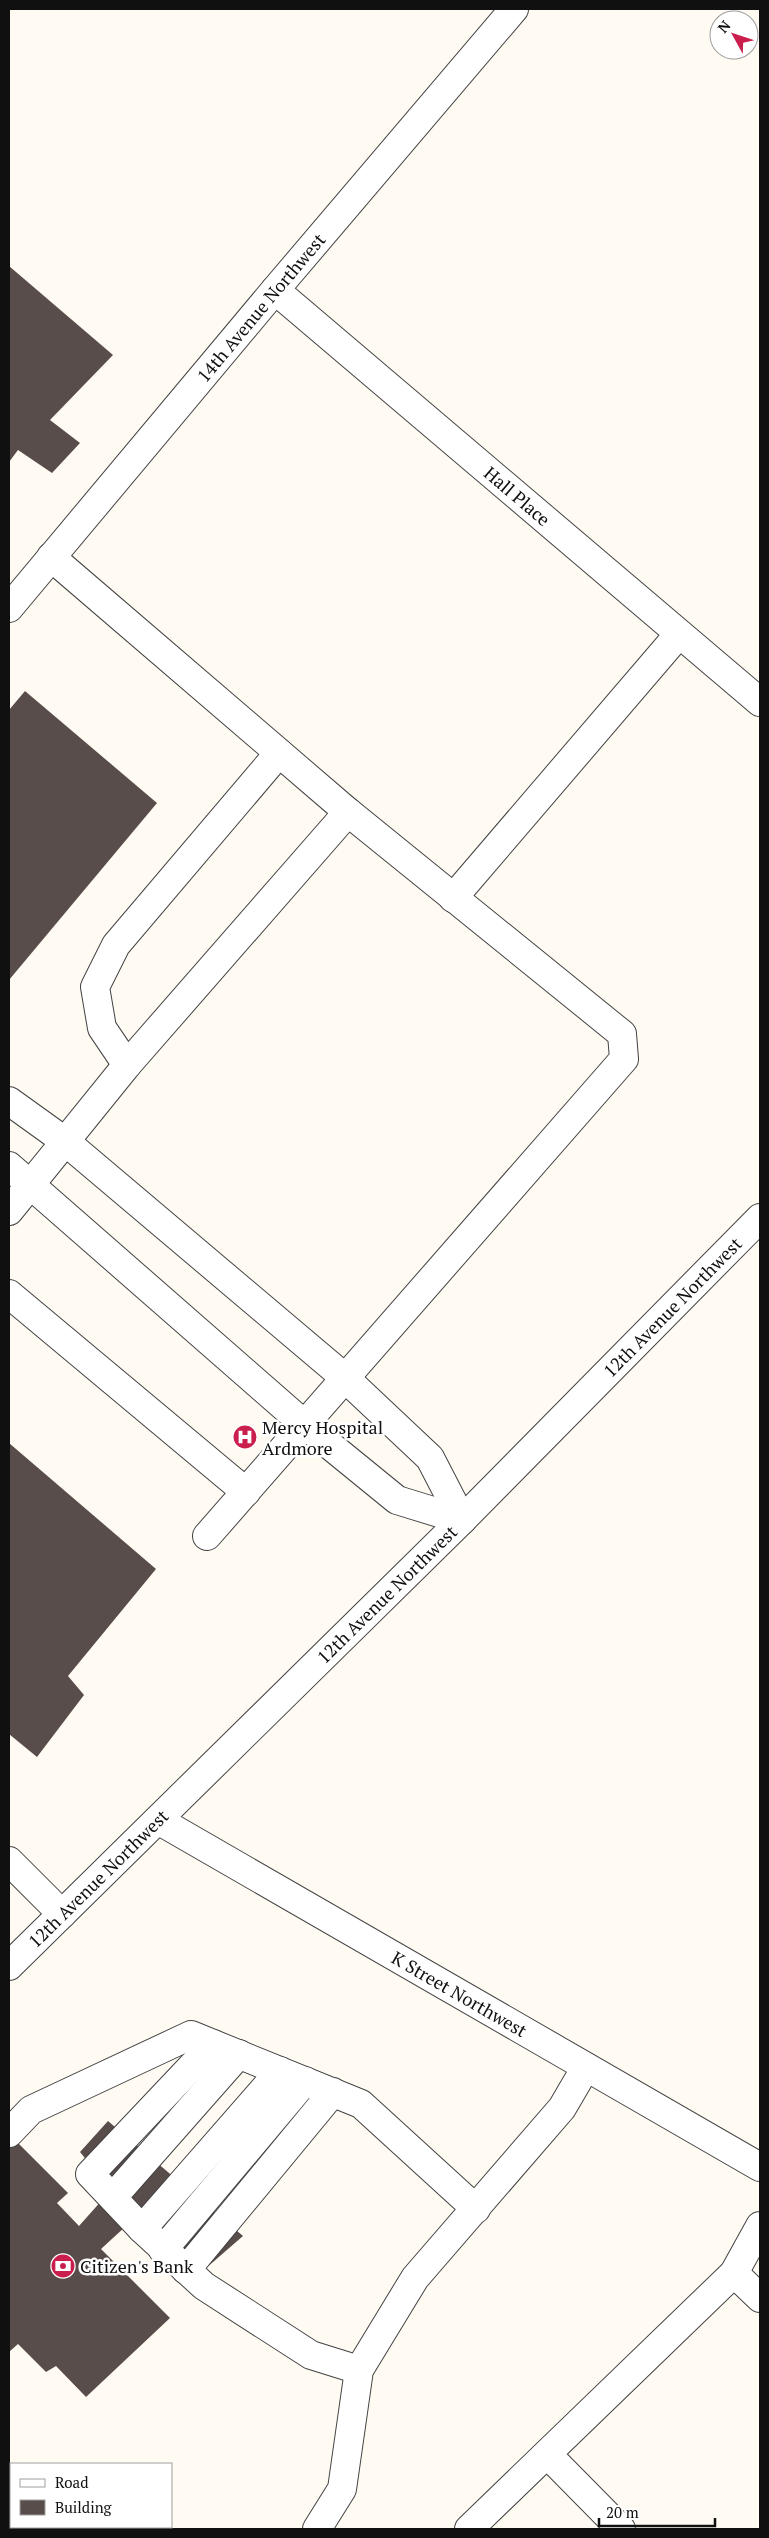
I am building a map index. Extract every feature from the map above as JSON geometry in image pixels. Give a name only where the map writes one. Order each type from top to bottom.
[{"type":"street","name":"14th Avenue Northwest","points":[[9,608],[275,290],[514,9]]},
{"type":"street","name":"Hall Place","points":[[275,290],[760,702]]},
{"type":"street","points":[[51,557],[348,812],[622,1034],[624,1059],[344,1377],[305,1425],[207,1536]]},
{"type":"street","points":[[453,898],[679,634]]},
{"type":"street","points":[[127,1066],[102,1028],[95,987],[116,945],[279,753]]},
{"type":"street","points":[[9,1211],[127,1066],[348,812]]},
{"type":"street","points":[[9,1101],[66,1142],[344,1377],[430,1458],[462,1520]]},
{"type":"street","points":[[9,1166],[305,1425],[397,1500],[462,1520]]},
{"type":"street","name":"12th Avenue Northwest","points":[[9,1966],[462,1520],[760,1218]]},
{"type":"street","points":[[9,1294],[246,1492]]},
{"type":"street","name":"K Street Northwest","points":[[158,1820],[586,2067],[758,2163]]},
{"type":"street","points":[[9,1861],[62,1914]]},
{"type":"street","points":[[9,2133],[32,2110],[191,2035],[361,2104],[476,2210]]},
{"type":"street","points":[[213,2044],[90,2174],[142,2229],[204,2286],[311,2355],[359,2370]]},
{"type":"street","points":[[113,2197],[239,2054]]},
{"type":"street","points":[[317,2529],[342,2489],[359,2370],[415,2278],[476,2210],[562,2108],[586,2067]]},
{"type":"street","points":[[142,2229],[280,2071]]},
{"type":"street","points":[[164,2250],[305,2081]]},
{"type":"street","points":[[186,2270],[333,2092]]},
{"type":"street","points":[[469,2529],[548,2455],[734,2273],[760,2226]]},
{"type":"street","points":[[734,2273],[760,2298]]},
{"type":"street","points":[[548,2455],[620,2529]]},
{"type":"building","points":[[9,266],[113,355],[50,420],[80,443],[52,473],[18,450],[9,462]]},
{"type":"building","points":[[25,691],[157,803],[9,980],[9,710]]},
{"type":"building","points":[[9,1443],[156,1569],[68,1676],[84,1695],[37,1757],[9,1734]]},
{"type":"building","name":"Citizen's Bank","points":[[108,2121],[243,2236],[190,2282],[138,2215],[101,2249],[170,2318],[86,2397],[56,2366],[46,2372],[18,2344],[9,2352],[9,2148],[16,2141],[68,2193],[57,2203],[79,2226],[111,2190],[80,2152]]},
{"type":"place","name":"Mercy Hospital Ardmore","points":[[245,1437]]},
{"type":"place","name":"Citizen's Bank","points":[[63,2266]]}]
